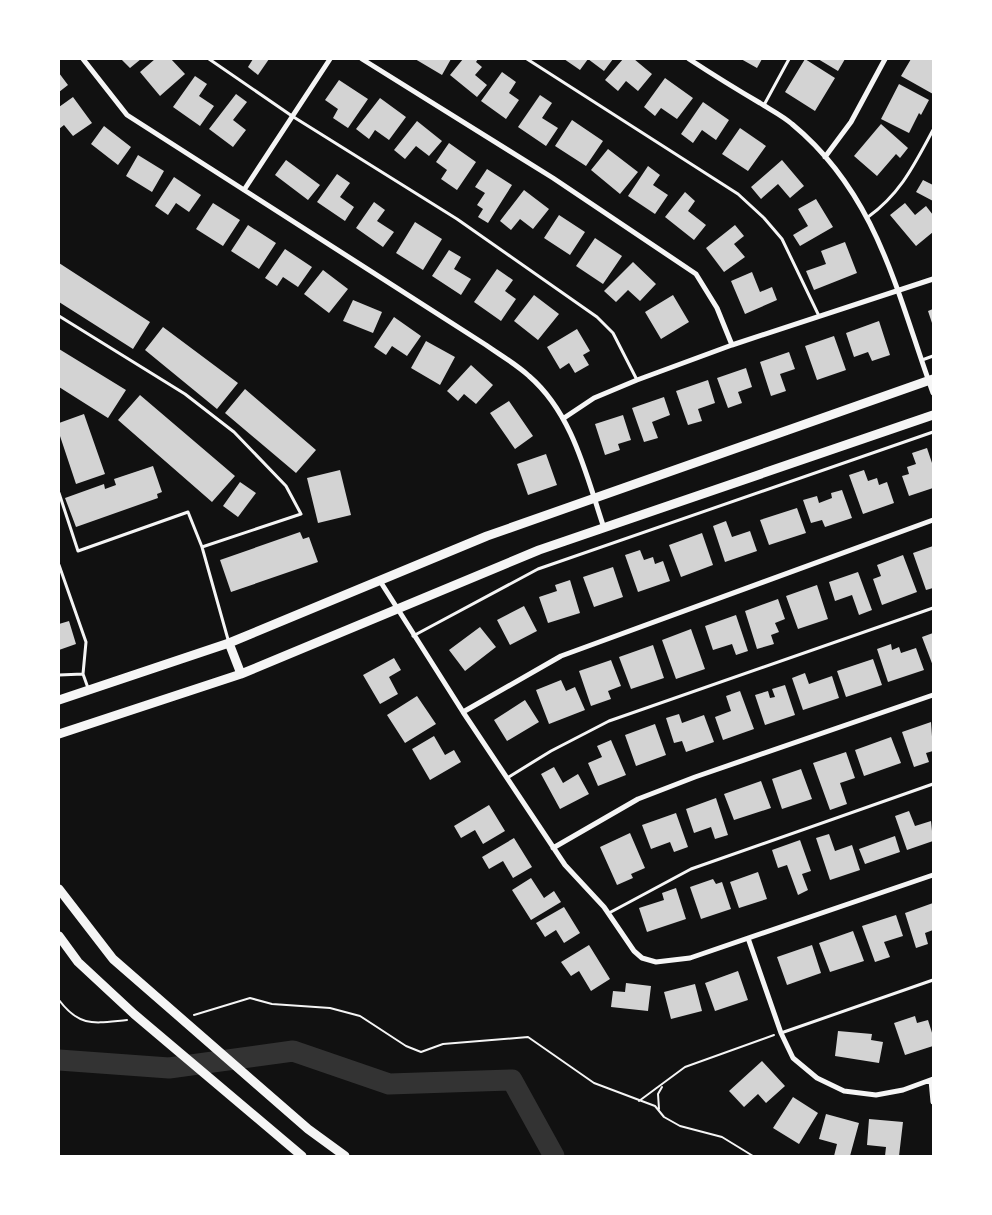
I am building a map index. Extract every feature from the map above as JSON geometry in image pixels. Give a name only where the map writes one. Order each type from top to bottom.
[{"type":"main road","points":[[59,700],[229,643],[488,536],[931,380]]},
{"type":"main road","points":[[59,734],[241,674],[395,608],[539,550],[933,415]]},
{"type":"main road","points":[[229,643],[241,674]]},
{"type":"main road","points":[[59,889],[113,959],[308,1129],[344,1156]]},
{"type":"main road","points":[[59,936],[78,962],[134,1017],[265,1123],[302,1156]]},
{"type":"street","points":[[83,59],[126,115],[486,345],[529,376],[544,391],[564,418],[604,528]]},
{"type":"street","points":[[244,190],[330,59]]},
{"type":"street","points":[[362,59],[553,178],[696,274],[717,308],[732,345]]},
{"type":"street","points":[[689,59],[698,61],[792,123],[825,157],[854,192],[868,217],[898,291],[931,380],[933,393]]},
{"type":"street","points":[[825,157],[851,122],[885,59]]},
{"type":"street","points":[[564,418],[594,398],[636,380],[732,345],[933,279]]},
{"type":"street","points":[[463,712],[561,656],[933,520]]},
{"type":"street","points":[[380,581],[413,636],[565,866],[585,885],[642,958],[656,962],[690,958],[933,875]]},
{"type":"street","points":[[553,848],[638,799],[695,776],[933,695]]},
{"type":"street","points":[[748,938],[781,1033],[792,1058],[817,1078],[844,1091],[876,1094],[903,1090],[932,1080],[933,1102]]},
{"type":"lane","points":[[209,59],[292,116],[457,219],[596,316],[614,333],[636,380]]},
{"type":"lane","points":[[527,59],[738,194],[764,218],[782,239],[820,317]]},
{"type":"lane","points":[[764,106],[789,59]]},
{"type":"lane","points":[[868,217],[886,204],[899,190],[933,130]]},
{"type":"lane","points":[[59,316],[185,394],[234,432],[286,486],[301,514],[202,547]]},
{"type":"lane","points":[[922,360],[933,356]]},
{"type":"lane","points":[[413,636],[538,570],[933,432]]},
{"type":"lane","points":[[59,494],[78,551],[188,512],[202,547],[229,643]]},
{"type":"lane","points":[[59,565],[86,642],[83,674],[89,690]]},
{"type":"lane","points":[[508,778],[551,751],[609,721],[933,608]]},
{"type":"lane","points":[[59,675],[83,674]]},
{"type":"lane","points":[[608,914],[691,869],[933,784]]},
{"type":"lane","points":[[781,1033],[933,980]]},
{"type":"path","points":[[187,1016],[250,998],[272,1004],[308,1005],[344,1010],[360,1016],[415,1051],[421,1052],[443,1044],[528,1037],[594,1083],[659,1109],[671,1122],[722,1137],[754,1156]]},
{"type":"path","points":[[59,1000],[80,1021],[95,1022],[134,1017]]},
{"type":"path","points":[[639,1101],[663,1085],[681,1069],[691,1064],[781,1033]]},
{"type":"path","points":[[659,1109],[658,1094],[663,1085]]},
{"type":"building","points":[[121,59],[141,59],[130,68]]},
{"type":"building","points":[[155,59],[171,59],[185,74],[160,96],[140,72]]},
{"type":"building","points":[[253,59],[269,59],[258,75],[248,67]]},
{"type":"building","points":[[415,59],[451,59],[442,75]]},
{"type":"building","points":[[463,59],[478,59],[476,62],[482,67],[475,75],[487,85],[477,97],[450,75]]},
{"type":"building","points":[[564,59],[588,59],[580,70]]},
{"type":"building","points":[[588,59],[613,59],[604,71]]},
{"type":"building","points":[[623,59],[634,59],[652,74],[638,91],[626,81],[618,91],[605,80]]},
{"type":"building","points":[[741,59],[762,59],[757,68]]},
{"type":"building","points":[[805,59],[835,78],[815,111],[785,92]]},
{"type":"building","points":[[818,59],[845,59],[838,71]]},
{"type":"building","points":[[911,59],[933,59],[933,94],[901,76]]},
{"type":"building","points":[[502,72],[516,82],[509,93],[519,100],[506,119],[481,101]]},
{"type":"building","points":[[59,73],[68,85],[59,92]]},
{"type":"building","points":[[195,76],[207,84],[199,96],[214,106],[200,126],[173,107]]},
{"type":"building","points":[[665,78],[693,98],[677,119],[661,108],[655,116],[644,107]]},
{"type":"building","points":[[339,80],[368,99],[348,128],[333,118],[338,109],[325,100]]},
{"type":"building","points":[[899,84],[929,100],[921,115],[919,113],[909,133],[881,119]]},
{"type":"building","points":[[236,94],[247,102],[233,120],[246,130],[233,147],[209,129]]},
{"type":"building","points":[[540,95],[552,103],[542,118],[558,128],[546,146],[518,127]]},
{"type":"building","points":[[73,97],[92,123],[73,136],[64,125],[59,129],[59,107]]},
{"type":"building","points":[[380,98],[406,117],[389,140],[375,130],[369,139],[356,129]]},
{"type":"building","points":[[703,102],[729,120],[716,140],[702,130],[693,143],[681,134]]},
{"type":"building","points":[[572,120],[603,141],[586,166],[555,146]]},
{"type":"building","points":[[417,121],[442,141],[429,156],[416,146],[405,159],[394,150]]},
{"type":"building","points":[[881,124],[908,148],[900,158],[896,154],[877,176],[854,156]]},
{"type":"building","points":[[104,126],[131,147],[118,165],[91,144]]},
{"type":"building","points":[[740,128],[766,146],[748,171],[722,154]]},
{"type":"building","points":[[449,143],[476,162],[457,190],[441,179],[447,170],[436,162]]},
{"type":"building","points":[[608,149],[638,172],[620,194],[591,170]]},
{"type":"building","points":[[138,155],[164,171],[152,192],[126,176]]},
{"type":"building","points":[[286,160],[320,185],[308,200],[275,175]]},
{"type":"building","points":[[782,160],[804,186],[790,198],[778,184],[761,199],[751,187]]},
{"type":"building","points":[[648,166],[660,175],[653,185],[668,195],[655,214],[628,196]]},
{"type":"building","points":[[487,169],[512,185],[488,223],[478,217],[483,209],[477,205],[485,193],[475,187]]},
{"type":"building","points":[[337,174],[350,183],[340,197],[354,207],[345,221],[317,202]]},
{"type":"building","points":[[174,177],[201,195],[189,212],[176,203],[168,215],[155,206]]},
{"type":"building","points":[[923,180],[933,185],[933,201],[916,192]]},
{"type":"building","points":[[524,190],[549,209],[533,229],[520,219],[511,230],[500,221]]},
{"type":"building","points":[[685,192],[695,201],[688,211],[706,225],[694,240],[665,217]]},
{"type":"building","points":[[816,199],[833,227],[800,246],[793,235],[808,226],[798,209]]},
{"type":"building","points":[[374,202],[385,210],[377,221],[394,232],[383,247],[356,228]]},
{"type":"building","points":[[213,203],[240,220],[223,246],[196,229]]},
{"type":"building","points":[[905,203],[915,215],[926,206],[933,215],[933,232],[916,246],[890,215]]},
{"type":"building","points":[[559,215],[585,232],[570,255],[544,238]]},
{"type":"building","points":[[415,222],[442,239],[423,270],[396,253]]},
{"type":"building","points":[[248,225],[276,243],[259,269],[231,251]]},
{"type":"building","points":[[735,225],[744,236],[734,244],[745,257],[724,272],[706,248]]},
{"type":"building","points":[[595,238],[622,256],[603,284],[576,266]]},
{"type":"building","points":[[845,242],[857,273],[814,290],[806,271],[826,264],[821,251]]},
{"type":"building","points":[[285,249],[312,267],[298,287],[283,277],[277,286],[265,278]]},
{"type":"building","points":[[449,250],[461,257],[454,269],[471,279],[461,295],[432,276]]},
{"type":"building","points":[[633,262],[656,284],[640,301],[628,290],[616,302],[604,291]]},
{"type":"building","points":[[59,263],[150,322],[133,349],[59,302]]},
{"type":"building","points":[[497,269],[513,280],[505,291],[516,299],[501,321],[474,302]]},
{"type":"building","points":[[323,270],[348,289],[329,313],[304,294]]},
{"type":"building","points":[[752,272],[760,292],[772,287],[777,300],[745,314],[731,281]]},
{"type":"building","points":[[534,295],[559,314],[538,340],[514,321]]},
{"type":"building","points":[[673,295],[689,322],[661,339],[645,312]]},
{"type":"building","points":[[353,300],[382,312],[373,333],[343,321]]},
{"type":"building","points":[[933,309],[933,326],[928,311]]},
{"type":"building","points":[[394,317],[421,336],[407,356],[392,346],[386,355],[374,347]]},
{"type":"building","points":[[879,321],[890,355],[872,361],[868,352],[854,357],[846,333]]},
{"type":"building","points":[[163,327],[238,383],[217,409],[145,350]]},
{"type":"building","points":[[577,329],[590,351],[583,355],[589,365],[575,373],[569,363],[560,369],[547,347]]},
{"type":"building","points":[[834,336],[846,370],[817,380],[805,346]]},
{"type":"building","points":[[426,341],[455,357],[440,385],[411,368]]},
{"type":"building","points":[[59,349],[126,390],[108,418],[59,387]]},
{"type":"building","points":[[789,352],[795,369],[780,374],[786,391],[771,396],[760,362]]},
{"type":"building","points":[[471,365],[493,385],[476,404],[464,394],[458,401],[447,391]]},
{"type":"building","points":[[746,368],[752,387],[738,392],[742,403],[728,408],[717,378]]},
{"type":"building","points":[[708,380],[715,403],[698,409],[702,421],[688,425],[676,391]]},
{"type":"building","points":[[245,389],[316,450],[296,473],[225,413]]},
{"type":"building","points":[[140,395],[235,476],[212,502],[118,420]]},
{"type":"building","points":[[664,397],[670,415],[652,422],[658,438],[644,442],[632,408]]},
{"type":"building","points":[[509,401],[533,436],[515,449],[490,413]]},
{"type":"building","points":[[84,414],[105,474],[76,484],[59,433],[59,423]]},
{"type":"building","points":[[623,415],[631,440],[618,444],[620,450],[605,455],[595,424]]},
{"type":"building","points":[[927,448],[933,466],[933,488],[909,496],[902,476],[909,474],[907,467],[916,464],[912,453]]},
{"type":"building","points":[[546,454],[557,485],[528,495],[517,464]]},
{"type":"building","points":[[153,466],[162,492],[157,494],[158,498],[76,527],[65,498],[104,484],[105,489],[116,485],[114,479]]},
{"type":"building","points":[[340,470],[351,515],[318,523],[307,478]]},
{"type":"building","points":[[864,470],[868,481],[877,478],[879,485],[887,482],[894,503],[863,514],[849,475]]},
{"type":"building","points":[[240,482],[256,493],[238,517],[223,506]]},
{"type":"building","points":[[842,490],[852,518],[825,527],[822,520],[811,523],[803,500],[817,496],[819,503],[832,498],[831,493]]},
{"type":"building","points":[[797,508],[806,533],[769,545],[760,520]]},
{"type":"building","points":[[726,521],[732,537],[750,531],[757,551],[725,562],[713,526]]},
{"type":"building","points":[[300,532],[303,539],[309,537],[318,562],[231,592],[220,560]]},
{"type":"building","points":[[702,533],[713,565],[681,577],[669,545]]},
{"type":"building","points":[[933,546],[933,588],[926,590],[913,553]]},
{"type":"building","points":[[640,550],[644,560],[653,557],[655,564],[663,561],[670,581],[638,592],[625,555]]},
{"type":"building","points":[[903,555],[917,592],[882,605],[873,579],[881,576],[877,565]]},
{"type":"building","points":[[613,567],[623,597],[594,607],[583,577]]},
{"type":"building","points":[[858,572],[872,610],[859,615],[852,595],[835,601],[829,582]]},
{"type":"building","points":[[570,580],[580,613],[548,623],[539,597],[557,591],[555,585]]},
{"type":"building","points":[[817,585],[828,619],[798,629],[786,596]]},
{"type":"building","points":[[778,599],[785,619],[775,623],[779,632],[771,635],[774,644],[757,649],[745,611]]},
{"type":"building","points":[[524,606],[537,631],[510,645],[497,620]]},
{"type":"building","points":[[736,615],[748,651],[736,655],[732,644],[713,650],[705,626]]},
{"type":"building","points":[[69,621],[76,644],[59,650],[59,624]]},
{"type":"building","points":[[480,627],[496,647],[465,671],[449,650]]},
{"type":"building","points":[[691,629],[705,669],[676,679],[662,640]]},
{"type":"building","points":[[933,633],[933,666],[922,637]]},
{"type":"building","points":[[891,644],[892,650],[899,647],[901,653],[916,648],[924,670],[888,682],[877,649]]},
{"type":"building","points":[[653,645],[664,678],[631,689],[619,657]]},
{"type":"building","points":[[394,658],[401,670],[389,677],[398,694],[380,704],[363,675]]},
{"type":"building","points":[[873,659],[882,685],[846,697],[837,671]]},
{"type":"building","points":[[611,660],[621,686],[608,691],[611,699],[591,706],[579,671]]},
{"type":"building","points":[[805,673],[809,684],[832,676],[839,698],[803,710],[792,678]]},
{"type":"building","points":[[561,680],[566,691],[575,687],[585,710],[549,724],[536,690]]},
{"type":"building","points":[[785,685],[795,715],[765,725],[755,695],[768,691],[770,698],[775,697],[772,689]]},
{"type":"building","points":[[740,691],[754,729],[723,740],[715,717],[731,711],[726,696]]},
{"type":"building","points":[[417,696],[436,724],[405,743],[387,715]]},
{"type":"building","points":[[525,700],[539,722],[507,741],[494,720]]},
{"type":"building","points":[[679,714],[682,723],[704,715],[714,742],[686,752],[682,741],[674,743],[666,718]]},
{"type":"building","points":[[931,722],[933,751],[926,753],[929,762],[914,767],[902,732]]},
{"type":"building","points":[[655,724],[666,755],[636,766],[625,735]]},
{"type":"building","points":[[434,736],[445,755],[454,750],[461,762],[430,780],[412,749]]},
{"type":"building","points":[[891,737],[901,763],[864,776],[855,750]]},
{"type":"building","points":[[611,740],[626,775],[598,786],[588,763],[602,757],[597,746]]},
{"type":"building","points":[[846,752],[855,778],[840,783],[847,804],[830,810],[813,763]]},
{"type":"building","points":[[554,767],[563,783],[578,774],[589,794],[560,809],[541,774]]},
{"type":"building","points":[[801,769],[812,799],[782,809],[772,779]]},
{"type":"building","points":[[761,781],[771,808],[734,820],[724,794]]},
{"type":"building","points":[[716,798],[728,835],[715,839],[711,827],[694,833],[686,809]]},
{"type":"building","points":[[489,805],[505,831],[483,844],[475,830],[461,838],[454,826]]},
{"type":"building","points":[[909,811],[915,826],[931,821],[933,841],[907,850],[895,816]]},
{"type":"building","points":[[676,813],[688,847],[674,852],[670,842],[651,849],[642,825]]},
{"type":"building","points":[[630,833],[645,868],[631,874],[633,878],[617,885],[600,847]]},
{"type":"building","points":[[829,834],[835,851],[852,845],[860,870],[830,880],[816,838]]},
{"type":"building","points":[[895,836],[900,852],[865,864],[859,849]]},
{"type":"building","points":[[514,838],[532,867],[513,878],[503,861],[489,869],[482,857]]},
{"type":"building","points":[[800,840],[811,871],[802,874],[808,890],[798,895],[787,865],[778,868],[772,850]]},
{"type":"building","points":[[758,872],[767,899],[739,908],[730,882]]},
{"type":"building","points":[[531,878],[544,898],[554,891],[561,902],[531,920],[512,890]]},
{"type":"building","points":[[713,879],[716,884],[722,882],[731,909],[701,919],[690,887]]},
{"type":"building","points":[[676,888],[686,919],[647,932],[639,908],[664,900],[662,893]]},
{"type":"building","points":[[933,903],[933,930],[925,933],[928,944],[916,948],[905,913]]},
{"type":"building","points":[[564,907],[580,933],[564,943],[556,930],[545,937],[536,923]]},
{"type":"building","points":[[896,915],[903,936],[884,942],[890,957],[875,962],[862,926]]},
{"type":"building","points":[[853,931],[864,961],[830,972],[819,943]]},
{"type":"building","points":[[589,945],[610,979],[591,991],[579,971],[571,976],[561,962]]},
{"type":"building","points":[[812,945],[821,973],[787,985],[777,957]]},
{"type":"building","points":[[738,971],[748,1000],[715,1011],[705,983]]},
{"type":"building","points":[[626,983],[651,986],[648,1011],[611,1007],[613,991],[625,992]]},
{"type":"building","points":[[695,984],[702,1011],[671,1019],[664,992]]},
{"type":"building","points":[[915,1016],[917,1023],[928,1020],[933,1036],[933,1046],[905,1055],[894,1023]]},
{"type":"building","points":[[838,1031],[872,1034],[871,1040],[883,1042],[879,1063],[835,1056]]},
{"type":"building","points":[[762,1061],[785,1086],[766,1103],[758,1094],[744,1107],[729,1091]]},
{"type":"building","points":[[793,1097],[818,1113],[799,1144],[773,1128]]},
{"type":"building","points":[[826,1114],[859,1123],[850,1156],[834,1156],[837,1144],[819,1139]]},
{"type":"building","points":[[869,1119],[903,1122],[899,1156],[885,1156],[886,1147],[867,1145]]},
{"type":"waterway","points":[[59,1060],[169,1068],[293,1051],[389,1084],[512,1080],[554,1156]]}]
